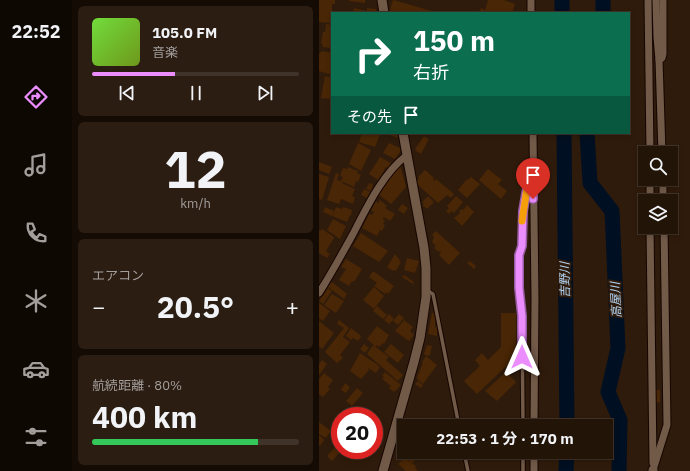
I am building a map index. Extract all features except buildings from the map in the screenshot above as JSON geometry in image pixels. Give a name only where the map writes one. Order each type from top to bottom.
[{"type":"street","points":[[382,0],[384,12]]},
{"type":"street","points":[[531,0],[531,12]]},
{"type":"street","points":[[648,0],[650,146]]},
{"type":"street","points":[[656,0],[662,146]]},
{"type":"street","points":[[659,60],[662,58],[663,54],[663,0]]},
{"type":"street","points":[[383,471],[419,344],[426,290],[424,248],[403,134]]},
{"type":"street","points":[[533,134],[535,299],[534,419]]},
{"type":"street","points":[[319,293],[335,268],[376,190],[400,160],[406,156]]},
{"type":"street","points":[[650,234],[653,470]]},
{"type":"street","points":[[653,470],[667,425],[664,234]]},
{"type":"street","points":[[534,459],[534,471]]},
{"type":"lane","points":[[523,419],[522,316],[519,288],[519,255],[522,246],[523,211],[527,188],[533,170]]},
{"type":"lane","points":[[426,290],[433,294],[458,419]]},
{"type":"lane","points":[[465,459],[467,471]]},
{"type":"lane","points":[[523,459],[523,471]]},
{"type":"waterway","name":"吉野川","points":[[562,0],[562,12]]},
{"type":"waterway","name":"高屋川","points":[[603,0],[603,12]]},
{"type":"waterway","name":"吉野川","points":[[564,134],[567,419]]},
{"type":"waterway","name":"高屋川","points":[[587,134],[590,183],[612,211],[618,348],[608,392],[620,420],[619,471]]},
{"type":"waterway","name":"吉野川","points":[[566,471],[567,459]]},
{"type":"slow traffic","points":[[522,221],[530,178]]},
{"type":"route","points":[[522,357],[522,316],[519,300],[519,255],[522,246],[523,211],[527,188],[533,170],[533,199]]}]
